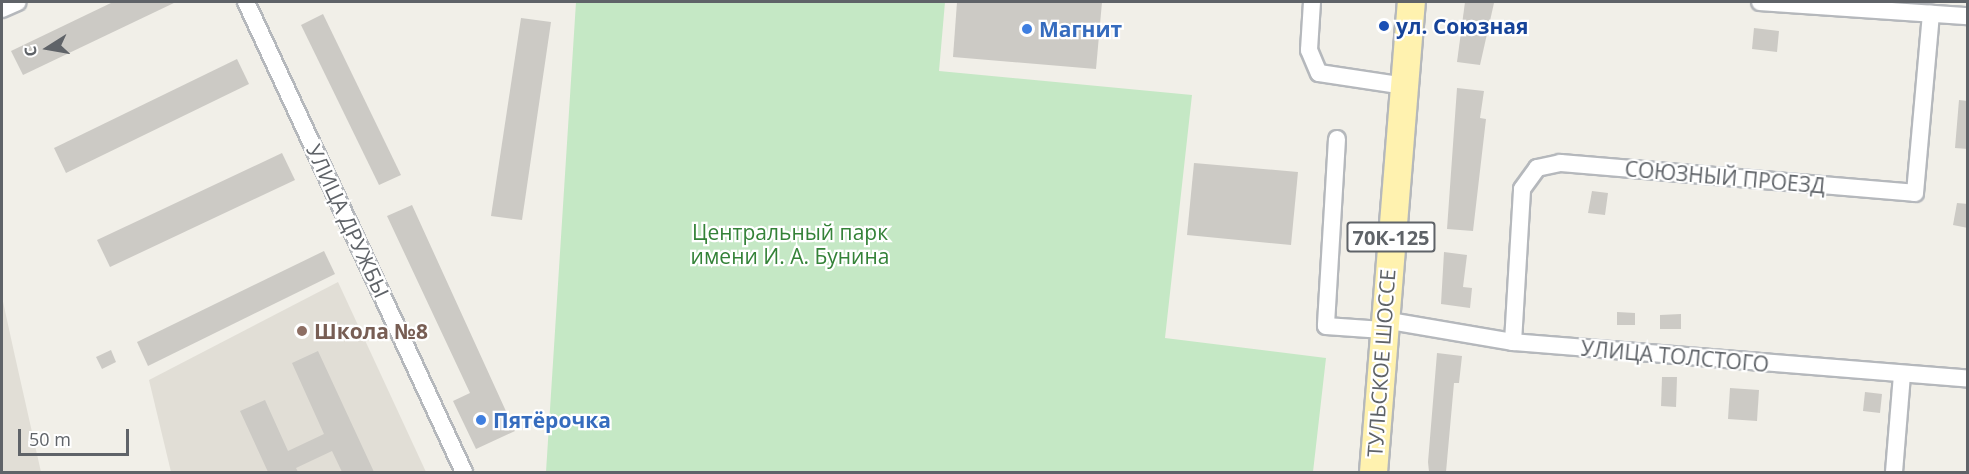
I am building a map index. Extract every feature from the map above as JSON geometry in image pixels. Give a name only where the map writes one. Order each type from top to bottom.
[{"type":"main road","name":"ТУЛЬСКОЕ ШОССЕ","points":[[1373,472],[1383,325],[1411,2]]},
{"type":"street","points":[[2,9],[18,2]]},
{"type":"street","name":"УЛИЦА ДРУЖБЫ","points":[[246,2],[464,472]]},
{"type":"street","points":[[1312,2],[1309,50],[1319,73],[1405,86]]},
{"type":"street","points":[[1760,2],[1968,16]]},
{"type":"street","name":"СОЮЗНЫЙ ПРОЕЗД","points":[[1513,342],[1522,189],[1536,168],[1560,163],[1915,193],[1930,14]]},
{"type":"street","name":"УЛИЦА ТОЛСТОГО","points":[[1337,139],[1326,326],[1383,325],[1513,342],[1968,380]]},
{"type":"street","points":[[1894,472],[1902,375]]},
{"type":"shaded area","name":"Школа №8","points":[[338,282],[426,472],[171,472],[149,380]]},
{"type":"shaded area","points":[[2,297],[14,352],[41,472],[2,472]]},
{"type":"green space","name":"Центральный парк имени И. А. Бунина","points":[[576,2],[945,2],[939,71],[1192,95],[1165,338],[1326,358],[1313,472],[546,472]]},
{"type":"building","points":[[113,2],[176,2],[23,75],[11,51]]},
{"type":"building","name":"Магнит","points":[[957,2],[1102,2],[1096,69],[953,57]]},
{"type":"building","points":[[1465,2],[1494,3],[1480,65],[1457,62]]},
{"type":"building","points":[[323,14],[401,175],[379,185],[301,25]]},
{"type":"building","points":[[521,18],[551,22],[522,220],[491,216]]},
{"type":"building","points":[[1754,28],[1779,31],[1777,52],[1752,49]]},
{"type":"building","points":[[237,59],[249,84],[66,173],[54,148]]},
{"type":"building","points":[[1457,88],[1484,91],[1480,118],[1486,119],[1473,231],[1447,229]]},
{"type":"building","points":[[1959,100],[1968,101],[1968,149],[1955,148]]},
{"type":"building","points":[[282,153],[295,180],[110,267],[97,240]]},
{"type":"building","points":[[1194,163],[1298,172],[1291,245],[1187,235]]},
{"type":"building","points":[[1592,191],[1608,193],[1605,215],[1588,213]]},
{"type":"building","points":[[1957,203],[1968,204],[1968,228],[1953,225]]},
{"type":"building","points":[[412,205],[515,431],[476,449],[453,401],[470,393],[387,216]]},
{"type":"building","points":[[324,251],[335,274],[148,366],[137,342]]},
{"type":"building","points":[[1444,252],[1467,255],[1463,287],[1472,288],[1470,308],[1441,304]]},
{"type":"building","points":[[1617,312],[1635,313],[1635,325],[1617,325]]},
{"type":"building","points":[[1681,314],[1681,329],[1660,329],[1660,315]]},
{"type":"building","points":[[111,350],[116,362],[102,369],[96,357]]},
{"type":"building","points":[[318,351],[374,472],[342,472],[332,451],[296,468],[298,472],[268,472],[240,411],[265,400],[288,451],[324,434],[292,363]]},
{"type":"building","points":[[1437,353],[1462,356],[1459,383],[1454,383],[1446,472],[1429,472],[1428,462]]},
{"type":"building","points":[[1662,377],[1677,377],[1676,407],[1661,406]]},
{"type":"building","points":[[1730,388],[1759,390],[1757,421],[1728,419]]},
{"type":"building","points":[[1865,392],[1882,394],[1880,413],[1863,411]]},
{"type":"place","name":"ул. Союзная","points":[[1384,26]]},
{"type":"place","name":"Магнит","points":[[1027,29]]},
{"type":"place","name":"Школа №8","points":[[302,331]]},
{"type":"place","name":"Пятёрочка","points":[[481,420]]}]
